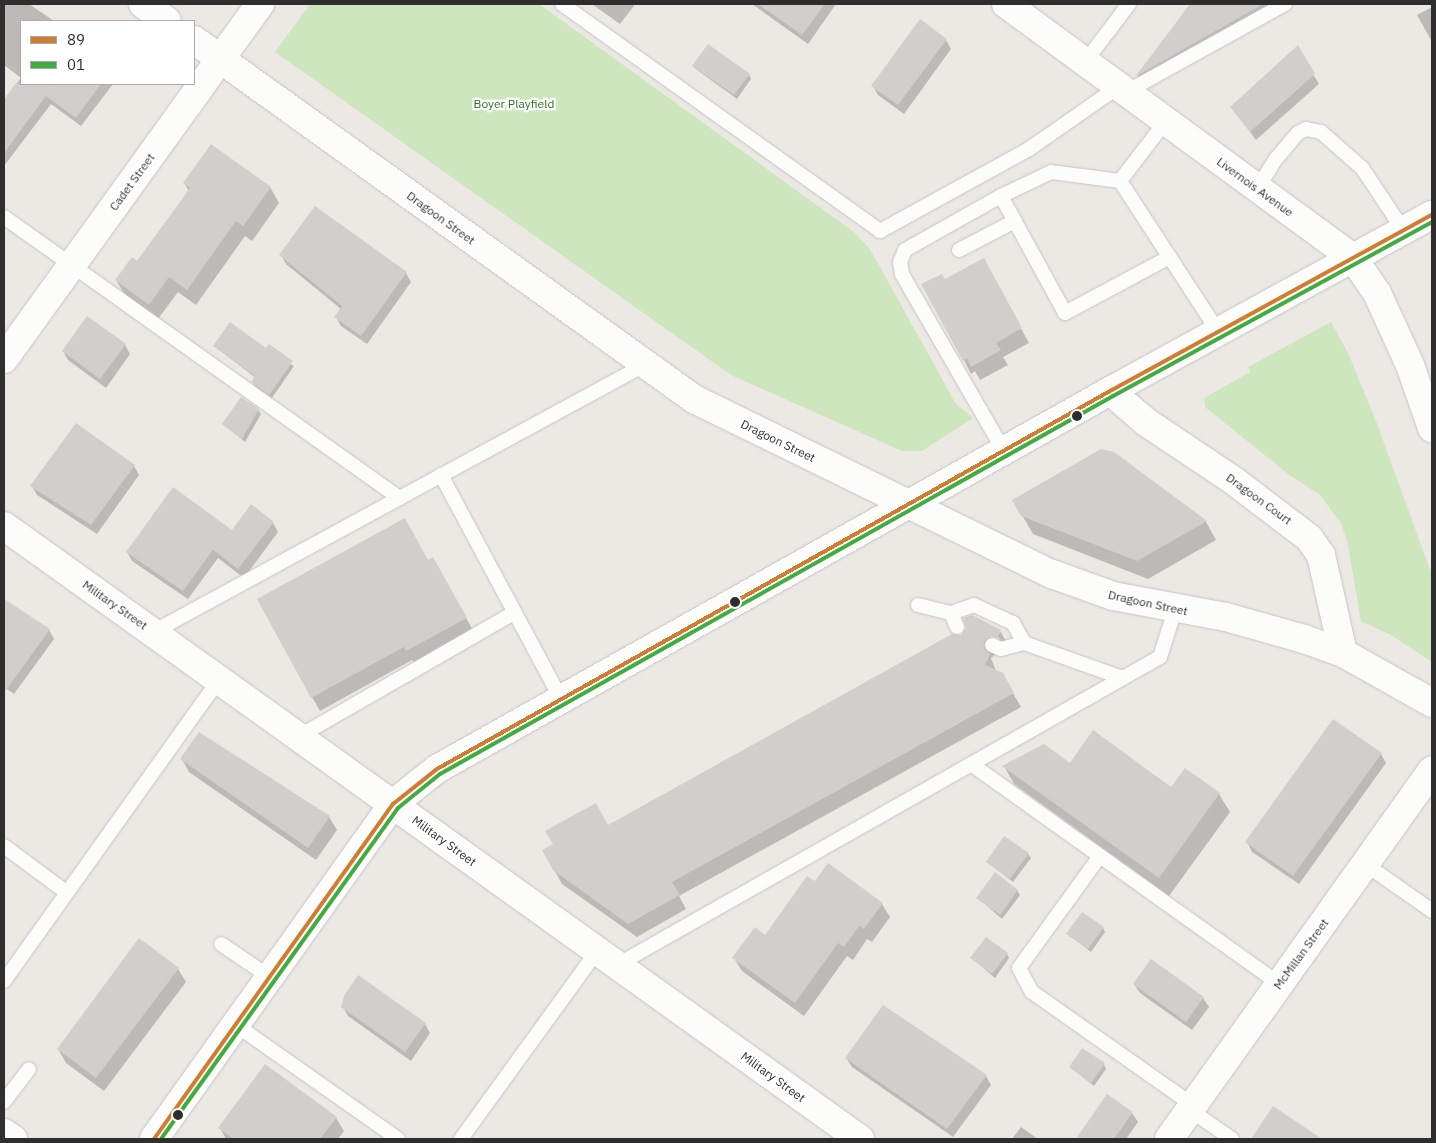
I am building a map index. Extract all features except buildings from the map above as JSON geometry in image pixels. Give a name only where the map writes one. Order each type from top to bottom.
[{"type":"street","points":[[142,4],[166,20]]},
{"type":"street","name":"Cadet Street","points":[[4,359],[260,4]]},
{"type":"street","name":"Livernois Avenue","points":[[1006,4],[1353,258],[1377,293],[1410,365],[1432,428]]},
{"type":"street","name":"Dragoon Street","points":[[195,41],[702,403],[1052,574],[1113,596],[1175,610],[1266,626],[1343,654],[1432,703]]},
{"type":"street","points":[[154,1139],[393,804],[437,768],[1110,391],[1432,216]]},
{"type":"street","name":"Dragoon Court","points":[[1110,391],[1146,422],[1234,481],[1309,538],[1321,555],[1343,654]]},
{"type":"street","name":"Military Street","points":[[4,526],[860,1139]]},
{"type":"street","name":"McMillan Street","points":[[1169,1139],[1432,770]]},
{"type":"street","points":[[4,1132],[13,1139]]},
{"type":"lane","points":[[562,4],[880,230],[1029,149],[1122,90],[1285,4]]},
{"type":"lane","points":[[1085,62],[1128,4]]},
{"type":"lane","points":[[1120,182],[1166,121]]},
{"type":"lane","points":[[1257,189],[1298,133],[1306,130],[1321,132],[1362,168],[1404,231]]},
{"type":"lane","points":[[1004,451],[902,274],[900,262],[905,250],[923,238],[1001,196],[1051,172],[1120,182],[1219,333]]},
{"type":"lane","points":[[1001,196],[1065,313],[1170,257]]},
{"type":"lane","points":[[4,216],[399,498]]},
{"type":"lane","points":[[959,250],[1015,221]]},
{"type":"lane","points":[[153,632],[646,364]]},
{"type":"lane","points":[[441,475],[562,699]]},
{"type":"lane","points":[[918,605],[951,613],[974,605],[1014,624],[1024,643]]},
{"type":"lane","points":[[462,1139],[607,958],[971,764],[1160,657],[1175,610]]},
{"type":"lane","points":[[298,737],[515,612]]},
{"type":"lane","points":[[951,613],[957,627]]},
{"type":"lane","points":[[992,645],[1001,649],[1024,643],[1123,678]]},
{"type":"lane","points":[[4,981],[219,680]]},
{"type":"lane","points":[[971,764],[1279,984]]},
{"type":"lane","points":[[4,846],[66,892]]},
{"type":"lane","points":[[1100,856],[1019,968],[1032,992],[1232,1139]]},
{"type":"lane","points":[[1365,864],[1432,911]]},
{"type":"lane","points":[[221,944],[270,977]]},
{"type":"lane","points":[[236,1025],[398,1139]]},
{"type":"lane","points":[[4,1102],[28,1069]]},
{"type":"green space","name":"Boyer Playfield","points":[[310,4],[539,4],[854,232],[870,249],[956,404],[973,418],[922,451],[902,451],[731,375],[275,52]]},
{"type":"green space","points":[[1331,322],[1348,353],[1376,421],[1432,575],[1432,662],[1391,635],[1361,621],[1347,540],[1340,522],[1320,495],[1288,474],[1205,407],[1204,398],[1250,372],[1248,367]]},
{"type":"transit line","name":"89","points":[[154,1139],[393,804],[437,769],[1110,391],[1432,215]]},
{"type":"transit line","name":"01","points":[[161,1139],[398,808],[440,774],[1113,396],[1432,222]]}]
